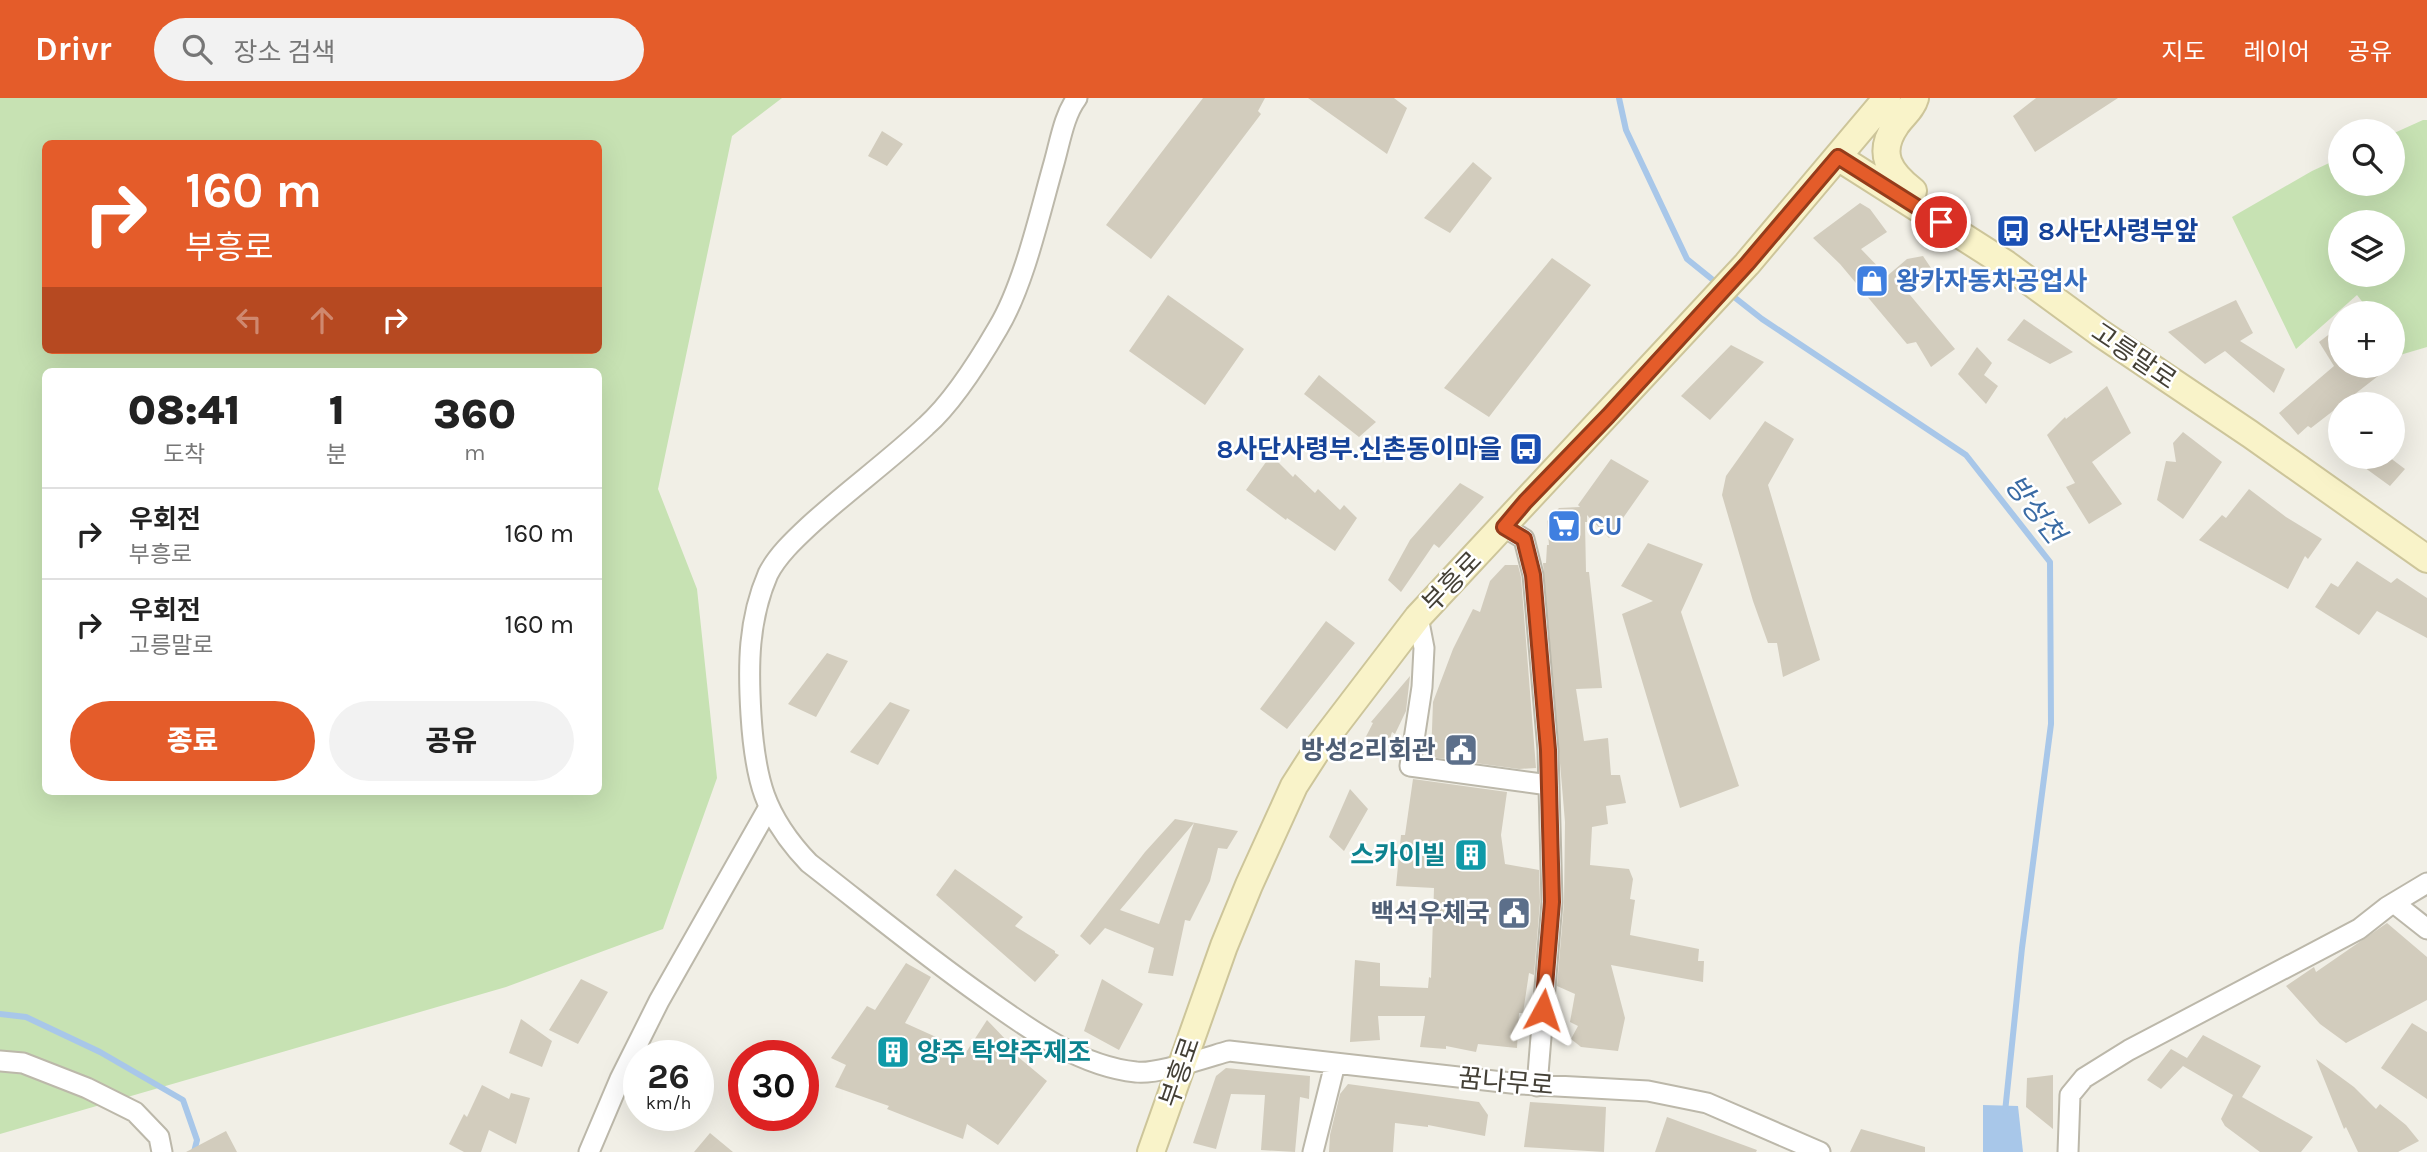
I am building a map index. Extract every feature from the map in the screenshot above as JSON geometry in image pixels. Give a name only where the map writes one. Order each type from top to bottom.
[{"type":"main road","name":"부흥로","points":[[1151,1152],[1224,946],[1249,885],[1294,786],[1321,744],[1418,617],[1747,264],[1887,98]]},
{"type":"main road","points":[[1915,98],[1887,143],[1886,157],[1892,172],[2006,264]]},
{"type":"main road","name":"고릉말로","points":[[1838,157],[2006,264],[2099,333],[2250,434],[2427,559]]},
{"type":"street","name":"꿈나무로","points":[[1077,98],[1067,119],[1017,284],[998,328],[941,413],[791,543],[769,572],[756,610],[748,657],[754,756],[769,807],[779,827],[809,863],[949,973],[1042,1036],[1083,1057],[1138,1073],[1229,1051],[1537,1086],[1648,1091],[1707,1103],[1820,1152]]},
{"type":"street","points":[[1504,527],[1524,539],[1533,575],[1548,750],[1552,902],[1537,1086]]},
{"type":"street","points":[[1418,617],[1424,648],[1422,687],[1410,766],[1549,785]]},
{"type":"street","points":[[589,1152],[620,1079],[659,1001],[769,807]]},
{"type":"street","points":[[2068,1152],[2070,1095],[2084,1078],[2129,1049],[2358,929],[2427,883]]},
{"type":"street","points":[[2394,903],[2427,929]]},
{"type":"street","points":[[0,1061],[23,1063],[87,1088],[135,1112],[159,1137],[162,1152]]},
{"type":"street","points":[[1313,1152],[1335,1064]]},
{"type":"green space","points":[[0,98],[782,98],[732,136],[658,489],[697,589],[717,778],[663,929],[506,987],[0,1134]]},
{"type":"green space","points":[[2427,120],[2427,347],[2405,354],[2405,301],[2362,301],[2357,295],[2350,301],[2328,301],[2328,321],[2296,349],[2232,217],[2328,164],[2328,196],[2405,196],[2405,128]]},
{"type":"water","points":[[1983,1105],[2018,1106],[2023,1152],[1983,1152]]},
{"type":"building","points":[[1203,98],[1265,98],[1258,111],[1261,114],[1151,259],[1106,225]]},
{"type":"building","points":[[1308,98],[1394,98],[1407,108],[1387,154]]},
{"type":"building","points":[[2036,98],[2118,98],[2035,152],[2013,116]]},
{"type":"building","points":[[882,131],[903,144],[887,166],[868,156]]},
{"type":"building","points":[[1473,162],[1492,178],[1450,233],[1424,218]]},
{"type":"building","points":[[1860,203],[1870,209],[1887,232],[1861,249],[1887,276],[1907,259],[1923,256],[1931,268],[1905,289],[1955,349],[1931,367],[1916,342],[1907,344],[1840,264],[1813,238]]},
{"type":"building","points":[[1552,258],[1591,285],[1489,417],[1444,388]]},
{"type":"building","points":[[1168,295],[1244,349],[1205,405],[1129,351]]},
{"type":"building","points":[[2236,300],[2253,333],[2240,341],[2285,369],[2274,393],[2225,351],[2205,364],[2168,332]]},
{"type":"building","points":[[2024,319],[2073,352],[2050,364],[2007,340]]},
{"type":"building","points":[[2328,335],[2328,356],[2319,342]]},
{"type":"building","points":[[1731,345],[1764,362],[1710,420],[1681,396]]},
{"type":"building","points":[[1977,347],[1992,363],[1984,375],[1998,386],[1986,404],[1958,374]]},
{"type":"building","points":[[2328,371],[2328,378],[2376,378],[2357,392],[2328,392],[2328,415],[2298,435],[2279,413]]},
{"type":"building","points":[[1319,375],[1376,422],[1359,437],[1304,394]]},
{"type":"building","points":[[2107,386],[2131,433],[2092,462],[2122,504],[2089,524],[2066,487],[2075,483],[2047,435],[2065,417],[2066,419]]},
{"type":"building","points":[[1765,421],[1794,439],[1768,485],[1820,660],[1783,677],[1777,643],[1768,643],[1722,495],[1726,476]]},
{"type":"building","points":[[2183,432],[2222,462],[2183,519],[2157,500],[2166,461],[2176,462],[2173,443]]},
{"type":"building","points":[[1271,455],[1293,477],[1295,474],[1315,493],[1318,489],[1340,510],[1344,505],[1357,518],[1335,551],[1287,518],[1286,520],[1246,490]]},
{"type":"building","points":[[1611,459],[1649,481],[1609,538],[1587,515],[1585,522],[1586,572],[1589,572],[1602,688],[1576,689],[1584,741],[1608,738],[1611,775],[1620,775],[1626,803],[1606,806],[1608,824],[1592,827],[1590,865],[1629,869],[1633,879],[1630,899],[1635,900],[1630,935],[1699,949],[1698,961],[1704,961],[1703,982],[1611,965],[1625,1018],[1618,1051],[1581,1047],[1571,1039],[1578,1026],[1570,1022],[1575,994],[1557,986],[1564,903],[1565,822],[1543,563],[1546,563],[1549,545],[1547,521],[1559,508],[1580,507],[1578,505]]},
{"type":"building","points":[[2367,469],[2405,469],[2390,486]]},
{"type":"building","points":[[1460,483],[1484,497],[1439,548],[1434,544],[1401,592],[1388,580],[1410,540]]},
{"type":"building","points":[[2249,489],[2286,517],[2322,539],[2308,559],[2305,556],[2288,589],[2199,540],[2222,515],[2226,518]]},
{"type":"building","points":[[1648,543],[1703,564],[1681,612],[1739,786],[1680,808],[1622,614],[1653,601],[1621,586]]},
{"type":"building","points":[[2357,561],[2391,583],[2397,578],[2427,598],[2427,638],[2377,611],[2359,635],[2315,607],[2331,583],[2338,587]]},
{"type":"building","points":[[1505,565],[1518,565],[1521,577],[1536,768],[1519,769],[1431,757],[1433,702],[1453,649],[1473,609],[1480,612],[1490,581]]},
{"type":"building","points":[[1326,621],[1355,643],[1287,729],[1260,709]]},
{"type":"building","points":[[827,653],[848,661],[816,717],[788,704]]},
{"type":"building","points":[[1410,676],[1406,711],[1395,734],[1392,732],[1386,752],[1378,749],[1375,755],[1360,748],[1373,723],[1371,722]]},
{"type":"building","points":[[890,702],[910,710],[878,765],[850,752]]},
{"type":"building","points":[[1413,779],[1507,792],[1501,835],[1505,864],[1539,870],[1540,902],[1534,975],[1529,973],[1523,1013],[1519,1013],[1517,1048],[1478,1044],[1476,1052],[1446,1046],[1446,1049],[1420,1047],[1425,1016],[1378,1016],[1380,1040],[1350,1042],[1355,960],[1380,963],[1380,986],[1428,988],[1429,977],[1431,978],[1434,888],[1396,886],[1401,835],[1405,835]]},
{"type":"building","points":[[1350,789],[1368,809],[1344,851],[1329,837]]},
{"type":"building","points":[[1175,819],[1238,831],[1227,849],[1218,848],[1210,881],[1190,921],[1185,920],[1173,976],[1148,973],[1154,948],[1105,928],[1090,945],[1080,936],[1145,852]],"holes":[[[1194,823],[1159,924],[1120,910]]]},
{"type":"building","points":[[955,869],[1023,917],[1015,926],[1059,955],[1035,982],[936,895]]},
{"type":"building","points":[[2387,923],[2427,957],[2427,1000],[2346,1043],[2320,1024],[2286,986],[2314,967],[2316,972]]},
{"type":"building","points":[[906,963],[931,977],[905,1023],[956,1046],[965,1054],[987,1020],[1009,1043],[1006,1047],[1047,1081],[998,1145],[967,1124],[963,1139],[887,1109],[889,1106],[835,1087],[846,1065],[831,1058],[867,1006],[875,1010]]},
{"type":"building","points":[[581,979],[608,992],[578,1044],[549,1030]]},
{"type":"building","points":[[1102,979],[1143,1004],[1119,1050],[1084,1031]]},
{"type":"building","points":[[521,1019],[552,1041],[542,1067],[509,1053]]},
{"type":"building","points":[[2412,1023],[2427,1032],[2427,1099],[2381,1068]]},
{"type":"building","points":[[2203,1035],[2261,1066],[2242,1097],[2313,1137],[2301,1152],[2260,1152],[2225,1126],[2221,1119],[2233,1095],[2183,1066],[2161,1089],[2147,1080],[2171,1049],[2187,1058]]},
{"type":"building","points":[[2316,1059],[2354,1087],[2376,1109],[2380,1104],[2406,1125],[2419,1141],[2398,1152],[2358,1152],[2346,1127],[2344,1129]]},
{"type":"building","points":[[1226,1068],[1310,1076],[1309,1099],[1300,1097],[1295,1152],[1261,1150],[1265,1095],[1231,1094],[1216,1149],[1193,1143],[1216,1076]]},
{"type":"building","points":[[2053,1075],[2053,1129],[2026,1107],[2027,1078]]},
{"type":"building","points":[[1348,1084],[1479,1102],[1488,1115],[1485,1136],[1428,1125],[1395,1123],[1393,1152],[1329,1152],[1330,1135],[1340,1094]]},
{"type":"building","points":[[482,1085],[509,1099],[511,1093],[530,1098],[516,1144],[489,1130],[481,1152],[464,1152],[449,1144],[464,1114],[467,1117]]},
{"type":"building","points":[[1530,1102],[1606,1107],[1604,1152],[1524,1147]]},
{"type":"building","points":[[1667,1117],[1757,1150],[1655,1152]]},
{"type":"building","points":[[1861,1129],[1925,1147],[1925,1152],[1850,1152]]},
{"type":"building","points":[[226,1131],[237,1152],[186,1152]]},
{"type":"building","points":[[710,1133],[733,1152],[694,1152]]},
{"type":"waterway","name":"방성천","points":[[1619,98],[1626,130],[1687,259],[1718,284]]},
{"type":"waterway","name":"방성천","points":[[1729,293],[1762,319],[1966,455],[2050,562],[2051,724],[2022,948],[2005,1112]]},
{"type":"waterway","points":[[0,1014],[26,1017],[100,1052],[183,1100],[197,1140],[194,1152]]},
{"type":"place","name":"8사단사령부앞","points":[[2013,231]]},
{"type":"place","name":"왕카자동차공업사","points":[[1872,281]]},
{"type":"place","name":"8사단사령부.신촌동이마을","points":[[1526,449]]},
{"type":"place","name":"CU","points":[[1564,526]]},
{"type":"place","name":"방성2리회관","points":[[1461,750]]},
{"type":"place","name":"스카이빌","points":[[1471,855]]},
{"type":"place","name":"백석우체국","points":[[1514,913]]},
{"type":"place","name":"양주 탁약주제조","points":[[893,1052]]},
{"type":"route","points":[[1543,1010],[1552,902],[1548,750],[1533,575],[1524,539],[1504,527],[1513,514],[1608,416],[1747,264],[1838,157],[1941,222]]}]
